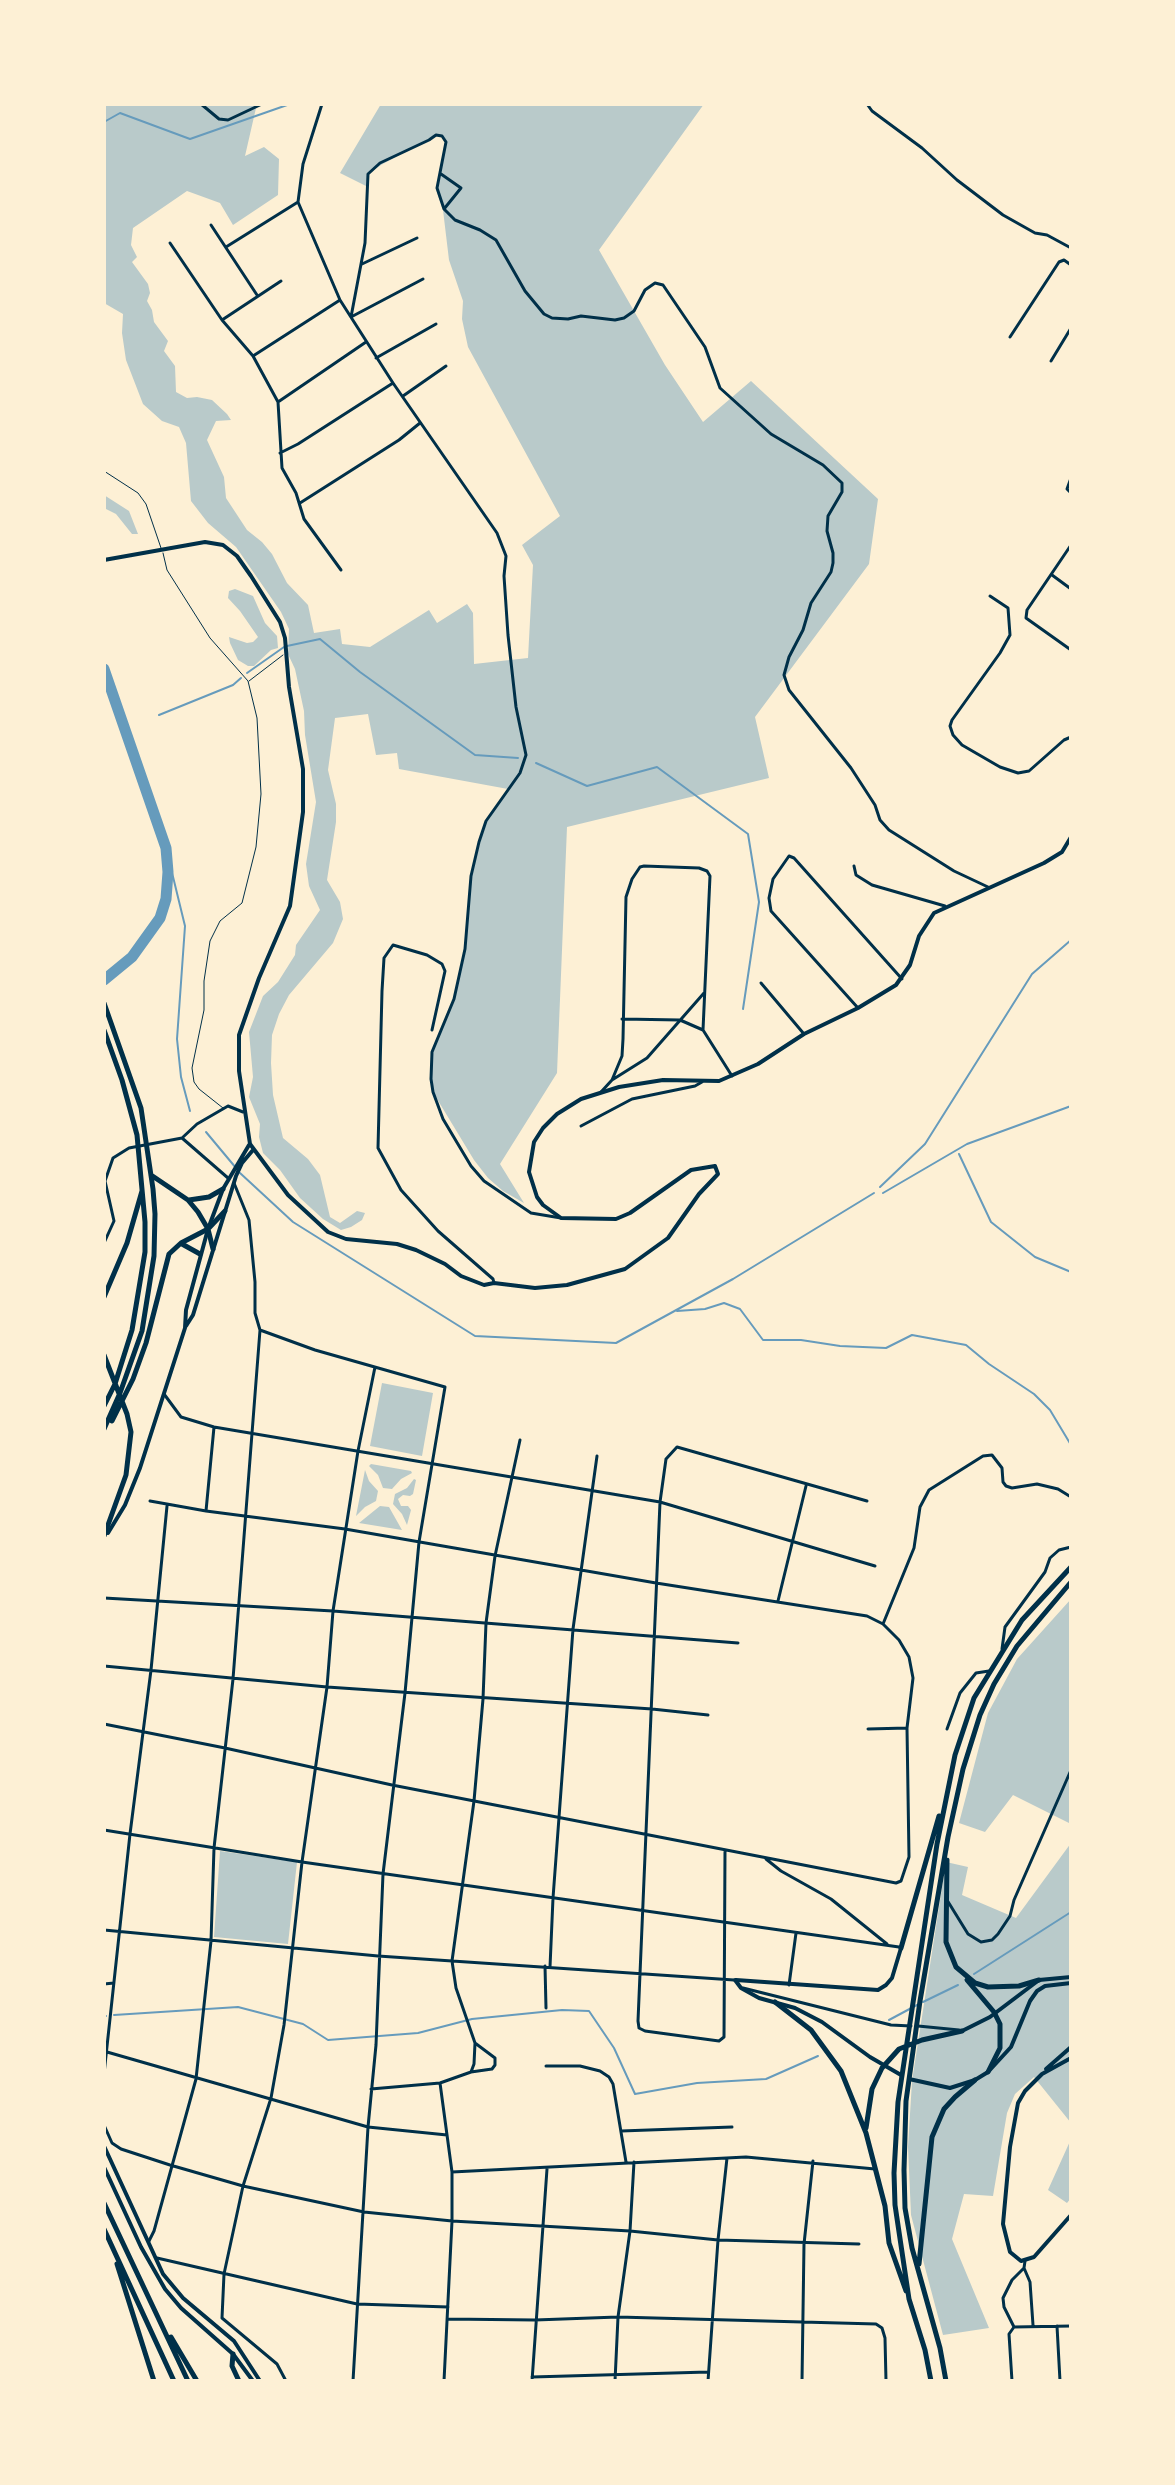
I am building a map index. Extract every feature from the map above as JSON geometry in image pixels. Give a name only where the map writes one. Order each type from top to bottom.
[{"type":"highway","points":[[104,1003],[137,1092],[151,1175],[154,1242],[148,1298],[133,1361],[104,1430]]},
{"type":"highway","points":[[104,1030],[131,1108],[143,1186],[145,1252],[128,1345],[104,1406]]},
{"type":"highway","points":[[151,1175],[188,1200],[208,1229],[213,1249]]},
{"type":"highway","points":[[104,1297],[127,1243],[143,1186]]},
{"type":"highway","points":[[188,1200],[209,1197],[223,1189]]},
{"type":"highway","points":[[104,1430],[126,1395],[146,1343],[169,1254],[181,1243],[208,1229],[225,1211]]},
{"type":"highway","points":[[181,1243],[200,1254]]},
{"type":"highway","points":[[104,1355],[131,1432],[128,1464],[104,1537]]},
{"type":"highway","points":[[909,2299],[895,2205],[898,2102],[945,1800],[963,1726],[989,1671],[1041,1596],[1071,1567]]},
{"type":"highway","points":[[946,2381],[905,2208],[906,2101],[920,2001],[963,1769],[988,1695],[1017,1646],[1071,1582]]},
{"type":"highway","points":[[901,1948],[922,1881],[930,1839],[945,1800]]},
{"type":"highway","points":[[948,1837],[946,1942],[956,1967],[987,2003],[1000,2024],[1000,2048],[988,2072]]},
{"type":"highway","points":[[956,1967],[975,1983],[988,1987],[1019,1986],[1039,1980]]},
{"type":"highway","points":[[775,2002],[811,2030],[833,2057],[866,2133],[877,2169],[889,2243],[925,2350],[931,2381]]},
{"type":"highway","points":[[866,2133],[872,2089],[882,2068],[899,2049],[962,2031]]},
{"type":"highway","points":[[918,2269],[932,2137],[944,2109],[975,2080]]},
{"type":"highway","points":[[104,2203],[188,2381]]},
{"type":"highway","points":[[104,2229],[174,2381]]},
{"type":"highway","points":[[113,2247],[154,2381]]},
{"type":"highway","points":[[161,2320],[197,2381]]},
{"type":"highway","points":[[233,2354],[232,2366],[239,2381]]},
{"type":"street","points":[[201,104],[219,119],[228,120],[262,104]]},
{"type":"street","points":[[104,560],[215,542],[237,556],[280,622],[285,638],[303,769],[303,812],[290,906],[239,1035],[239,1071],[250,1144],[288,1195],[328,1232],[346,1239],[397,1244],[484,1285],[494,1283],[535,1288],[567,1285],[625,1269],[668,1238],[699,1194],[716,1179],[718,1168],[706,1165],[691,1170],[630,1213],[616,1219],[561,1218],[531,1213],[484,1181],[471,1166],[443,1119],[431,1079],[432,1052],[454,999],[465,949],[471,876],[486,821],[520,773],[526,755],[516,707],[508,635],[504,545],[340,300],[298,202],[303,164],[322,104]]},
{"type":"street","points":[[867,104],[1003,215],[1071,248]]},
{"type":"street","points":[[351,317],[362,264],[368,174],[380,163],[439,135],[446,142],[437,188],[444,209],[455,220],[496,240],[525,291],[544,314],[552,318],[624,318],[634,311],[645,290],[655,283],[663,285],[705,347],[720,388],[771,434],[836,475],[842,483],[842,492],[828,516],[827,531],[833,563],[831,572],[811,603],[803,630],[789,657],[784,675],[789,690],[851,768],[875,805],[880,820],[889,830],[954,871],[991,889]]},
{"type":"street","points":[[439,173],[461,188],[444,209]]},
{"type":"street","points":[[226,247],[298,202]]},
{"type":"street","points":[[211,225],[257,295]]},
{"type":"street","points":[[362,264],[417,238]]},
{"type":"street","points":[[170,243],[222,320],[253,356],[278,402],[282,468],[296,493],[304,519],[341,570]]},
{"type":"street","points":[[1010,337],[1059,262],[1064,260],[1071,265]]},
{"type":"street","points":[[351,317],[423,279]]},
{"type":"street","points":[[222,320],[281,281]]},
{"type":"street","points":[[253,356],[340,300]]},
{"type":"street","points":[[376,358],[436,324]]},
{"type":"street","points":[[1051,361],[1071,328]]},
{"type":"street","points":[[278,402],[366,342]]},
{"type":"street","points":[[403,396],[446,366]]},
{"type":"street","points":[[280,453],[393,383]]},
{"type":"street","points":[[299,504],[399,440],[420,423]]},
{"type":"street","points":[[1071,478],[1067,489],[1071,493]]},
{"type":"street","points":[[1071,545],[1027,610],[1026,618],[1071,650]]},
{"type":"street","points":[[1052,575],[1071,589]]},
{"type":"street","points":[[990,596],[1008,608],[1010,635],[952,720],[953,735],[962,745],[1000,767],[1018,773],[1029,771],[1071,737]]},
{"type":"street","points":[[561,1218],[543,1205],[530,1181],[529,1172],[534,1142],[557,1114],[581,1099],[634,1083],[719,1081],[758,1064],[804,1034],[884,993],[902,979],[926,922],[934,913],[991,889],[1025,869],[1044,863],[1062,852],[1071,837]]},
{"type":"street","points":[[858,1008],[771,911],[769,898],[773,879],[789,856],[902,979]]},
{"type":"street","points":[[854,866],[856,875],[872,885],[945,906]]},
{"type":"street","points":[[612,1080],[622,1056],[626,897],[640,867],[699,868],[710,876],[703,1030]]},
{"type":"street","points":[[432,1030],[445,971],[442,964],[427,955],[393,945],[384,958],[378,1148],[401,1190],[438,1231],[494,1283]]},
{"type":"street","points":[[761,983],[804,1034]]},
{"type":"street","points":[[601,1092],[612,1080],[647,1058],[706,991]]},
{"type":"street","points":[[622,1019],[680,1020],[703,1030],[733,1077]]},
{"type":"street","points":[[581,1126],[632,1099],[695,1086],[706,1080]]},
{"type":"street","points":[[104,1243],[114,1221],[105,1181],[113,1158],[129,1148],[182,1138],[223,1108],[232,1106],[246,1113]]},
{"type":"street","points":[[149,2241],[196,2079],[211,1941],[214,1848],[233,1679],[260,1330],[255,1313],[249,1220],[232,1176],[182,1138]]},
{"type":"street","points":[[104,1537],[132,1490],[185,1328],[208,1229],[223,1189],[250,1144]]},
{"type":"street","points":[[240,1162],[253,1150]]},
{"type":"street","points":[[185,1328],[193,1315],[234,1183]]},
{"type":"street","points":[[260,1330],[445,1387],[419,1542],[383,1874],[377,2034],[368,2127],[353,2381]]},
{"type":"street","points":[[292,2381],[286,2380],[277,2364],[259,2347],[224,2320],[221,2312],[224,2274],[243,2186],[271,2098],[284,2025],[302,1862],[327,1687],[333,1611],[358,1451],[375,1367]]},
{"type":"street","points":[[164,1393],[181,1417],[214,1427],[660,1502],[875,1566]]},
{"type":"street","points":[[206,1511],[214,1427]]},
{"type":"street","points":[[471,2072],[475,2043],[456,1988],[452,1961],[474,1801],[486,1623],[495,1556],[520,1440]]},
{"type":"street","points":[[725,1851],[724,2037],[719,2041],[639,2028],[656,1583],[660,1502],[666,1459],[677,1447],[867,1501]]},
{"type":"street","points":[[883,1624],[914,1548],[920,1507],[929,1490],[983,1456],[992,1455],[1002,1468],[1006,1486],[1037,1484],[1058,1489],[1071,1497]]},
{"type":"street","points":[[546,2008],[573,1629],[597,1456]]},
{"type":"street","points":[[778,1601],[806,1486]]},
{"type":"street","points":[[104,1724],[392,1785],[896,1883],[901,1881],[909,1857],[907,1728],[913,1678],[909,1657],[899,1640],[883,1624],[867,1616],[345,1529],[150,1501]]},
{"type":"street","points":[[104,2074],[167,1504]]},
{"type":"street","points":[[1071,1524],[1071,1538]]},
{"type":"street","points":[[1002,1649],[1005,1627],[1045,1572],[1050,1558],[1059,1550],[1071,1547]]},
{"type":"street","points":[[104,1598],[333,1611],[738,1643]]},
{"type":"street","points":[[104,1666],[327,1687],[708,1715]]},
{"type":"street","points":[[947,1729],[960,1693],[976,1673],[989,1671]]},
{"type":"street","points":[[868,1729],[907,1728]]},
{"type":"street","points":[[946,1897],[968,1934],[981,1942],[992,1940],[998,1934],[1010,1916],[1014,1900],[1071,1770]]},
{"type":"street","points":[[104,1830],[383,1874],[901,1948],[892,1978],[878,1990],[378,1956],[104,1930]]},
{"type":"street","points":[[764,1858],[831,1899],[890,1946]]},
{"type":"street","points":[[789,1985],[796,1933]]},
{"type":"street","points":[[741,1988],[891,2025],[962,2031],[1001,2011],[1039,1980],[1071,1977]]},
{"type":"street","points":[[735,1980],[741,1988],[795,2008],[822,2022],[879,2063],[920,2083],[950,2088],[988,2072],[1011,2047],[1033,1995],[1045,1986],[1071,1983]]},
{"type":"street","points":[[104,1984],[114,1983]]},
{"type":"street","points":[[371,2089],[440,2083],[471,2072],[492,2069],[495,2058],[475,2043]]},
{"type":"street","points":[[1025,2261],[1010,2252],[1003,2224],[1010,2147],[1018,2103],[1025,2091],[1071,2047]]},
{"type":"street","points":[[107,2052],[368,2127],[447,2135]]},
{"type":"street","points":[[1042,2074],[1071,2058]]},
{"type":"street","points":[[546,2066],[580,2066],[600,2071],[609,2077],[613,2084],[626,2162]]},
{"type":"street","points":[[440,2083],[452,2172],[444,2381]]},
{"type":"street","points":[[104,2125],[112,2143],[121,2149],[243,2186],[364,2212],[718,2240],[859,2244]]},
{"type":"street","points":[[621,2131],[732,2127]]},
{"type":"street","points":[[104,2146],[173,2288],[234,2341],[260,2381]]},
{"type":"street","points":[[452,2172],[727,2158],[813,2161],[877,2169]]},
{"type":"street","points":[[708,2381],[727,2158]]},
{"type":"street","points":[[802,2381],[804,2244],[813,2161]]},
{"type":"street","points":[[615,2381],[618,2317],[630,2231],[634,2162]]},
{"type":"street","points":[[104,2167],[141,2247],[165,2289],[181,2308],[233,2354],[253,2381]]},
{"type":"street","points":[[548,2168],[532,2379],[708,2372]]},
{"type":"street","points":[[1033,2325],[1025,2261],[1041,2251],[1071,2215]]},
{"type":"street","points":[[156,2258],[357,2304],[448,2307]]},
{"type":"street","points":[[1014,2327],[1003,2298],[1012,2280],[1024,2268]]},
{"type":"street","points":[[447,2319],[618,2317],[876,2324],[882,2328],[885,2338],[886,2381]]},
{"type":"street","points":[[1057,2326],[1060,2381]]},
{"type":"street","points":[[1012,2381],[1009,2334],[1014,2327],[1071,2326]]},
{"type":"lane","points":[[104,471],[128,485],[146,504],[167,570],[210,638],[248,681],[257,718],[261,794],[256,847],[242,903],[220,921],[210,941],[204,981],[204,1010],[192,1068],[194,1082],[199,1089],[223,1108]]},
{"type":"lane","points":[[248,681],[285,653]]},
{"type":"shaded area","points":[[104,104],[262,104],[256,108],[245,156],[264,147],[279,159],[278,195],[233,225],[220,203],[187,191],[133,228],[131,245],[137,257],[132,262],[148,284],[150,293],[147,301],[154,322],[168,341],[164,351],[175,366],[176,392],[187,398],[212,400],[231,420],[216,421],[207,440],[224,477],[226,498],[247,530],[272,554],[287,583],[308,605],[314,633],[340,629],[342,644],[370,647],[429,610],[437,623],[467,604],[473,613],[474,664],[528,658],[533,565],[522,545],[560,516],[468,347],[462,319],[463,301],[449,260],[443,210],[436,189],[445,142],[442,136],[436,135],[381,165],[368,174],[366,186],[340,173],[381,104],[704,104],[599,250],[665,365],[703,422],[751,381],[878,499],[869,564],[755,717],[769,778],[567,827],[557,1073],[500,1164],[524,1203],[488,1178],[431,1089],[432,1052],[454,999],[465,948],[471,876],[486,821],[508,789],[399,769],[397,753],[376,755],[368,714],[335,718],[328,770],[336,804],[336,822],[327,880],[340,902],[343,919],[333,943],[289,995],[279,1014],[272,1035],[271,1063],[273,1095],[283,1138],[308,1159],[320,1175],[330,1217],[340,1223],[357,1211],[365,1213],[362,1220],[341,1230],[323,1219],[300,1198],[263,1153],[260,1124],[249,1097],[253,1077],[249,1032],[263,996],[278,982],[295,955],[296,945],[320,910],[309,886],[306,864],[316,802],[304,711],[295,669],[288,654],[289,629],[281,612],[236,547],[208,523],[191,501],[186,443],[179,427],[162,421],[143,404],[126,360],[123,314],[104,303]]},
{"type":"shaded area","points":[[104,495],[129,511],[138,534],[132,534],[116,514],[104,508]]},
{"type":"shaded area","points":[[235,589],[253,596],[265,623],[277,636],[278,648],[271,650],[254,666],[238,660],[230,643],[229,637],[247,643],[258,637],[228,598],[229,591]]},
{"type":"shaded area","points":[[382,1383],[433,1393],[422,1456],[370,1446]]},
{"type":"shaded area","points":[[369,1466],[412,1473],[392,1489],[383,1488],[378,1475]]},
{"type":"shaded area","points":[[365,1470],[378,1491],[376,1501],[356,1516]]},
{"type":"shaded area","points":[[414,1479],[413,1494],[398,1499],[401,1506],[408,1506],[411,1510],[407,1525],[393,1504],[395,1494],[407,1488]]},
{"type":"shaded area","points":[[380,1506],[389,1507],[402,1530],[359,1523]]},
{"type":"shaded area","points":[[1071,1599],[1071,1824],[1013,1795],[985,1832],[959,1823],[988,1713],[1017,1659]]},
{"type":"shaded area","points":[[1071,1843],[1071,2123],[1034,2077],[1015,2094],[1007,2113],[993,2196],[964,2194],[952,2239],[989,2328],[943,2335],[911,2215],[908,2147],[912,2081],[946,1862],[968,1867],[962,1895],[1016,1918]]},
{"type":"shaded area","points":[[220,1851],[297,1862],[288,1944],[214,1937]]},
{"type":"shaded area","points":[[1071,2139],[1071,2198],[1067,2203],[1048,2190]]},
{"type":"waterway","points":[[104,122],[120,113],[190,139],[290,104]]},
{"type":"waterway","points":[[287,646],[320,639],[360,672],[475,755],[518,758]]},
{"type":"waterway","points":[[247,673],[284,647]]},
{"type":"waterway","points":[[104,669],[166,848],[168,872],[166,899],[160,918],[132,957],[104,980]]},
{"type":"waterway","points":[[159,715],[233,685],[241,678]]},
{"type":"waterway","points":[[536,763],[587,786],[657,767],[748,834],[759,902],[743,1009]]},
{"type":"waterway","points":[[166,848],[185,926],[177,1039],[181,1077],[190,1111]]},
{"type":"waterway","points":[[880,1187],[925,1144],[1032,974],[1071,940]]},
{"type":"waterway","points":[[883,1193],[967,1144],[1071,1106]]},
{"type":"waterway","points":[[206,1132],[236,1168]]},
{"type":"waterway","points":[[959,1154],[991,1222],[1035,1257],[1071,1272]]},
{"type":"waterway","points":[[240,1173],[293,1222],[475,1336],[616,1343],[733,1279],[874,1193]]},
{"type":"waterway","points":[[677,1311],[705,1309],[724,1303],[740,1309],[763,1340],[801,1340],[886,1348],[912,1335],[966,1345],[1034,1394],[1050,1410],[1071,1445]]},
{"type":"waterway","points":[[974,1974],[1071,1912]]},
{"type":"waterway","points":[[923,2002],[958,1985]]},
{"type":"waterway","points":[[889,2020],[917,2005]]},
{"type":"waterway","points":[[114,2015],[238,2007],[303,2024],[328,2040],[418,2033],[472,2019],[562,2010],[589,2011],[614,2048],[635,2094],[697,2083],[766,2079],[818,2056]]}]
